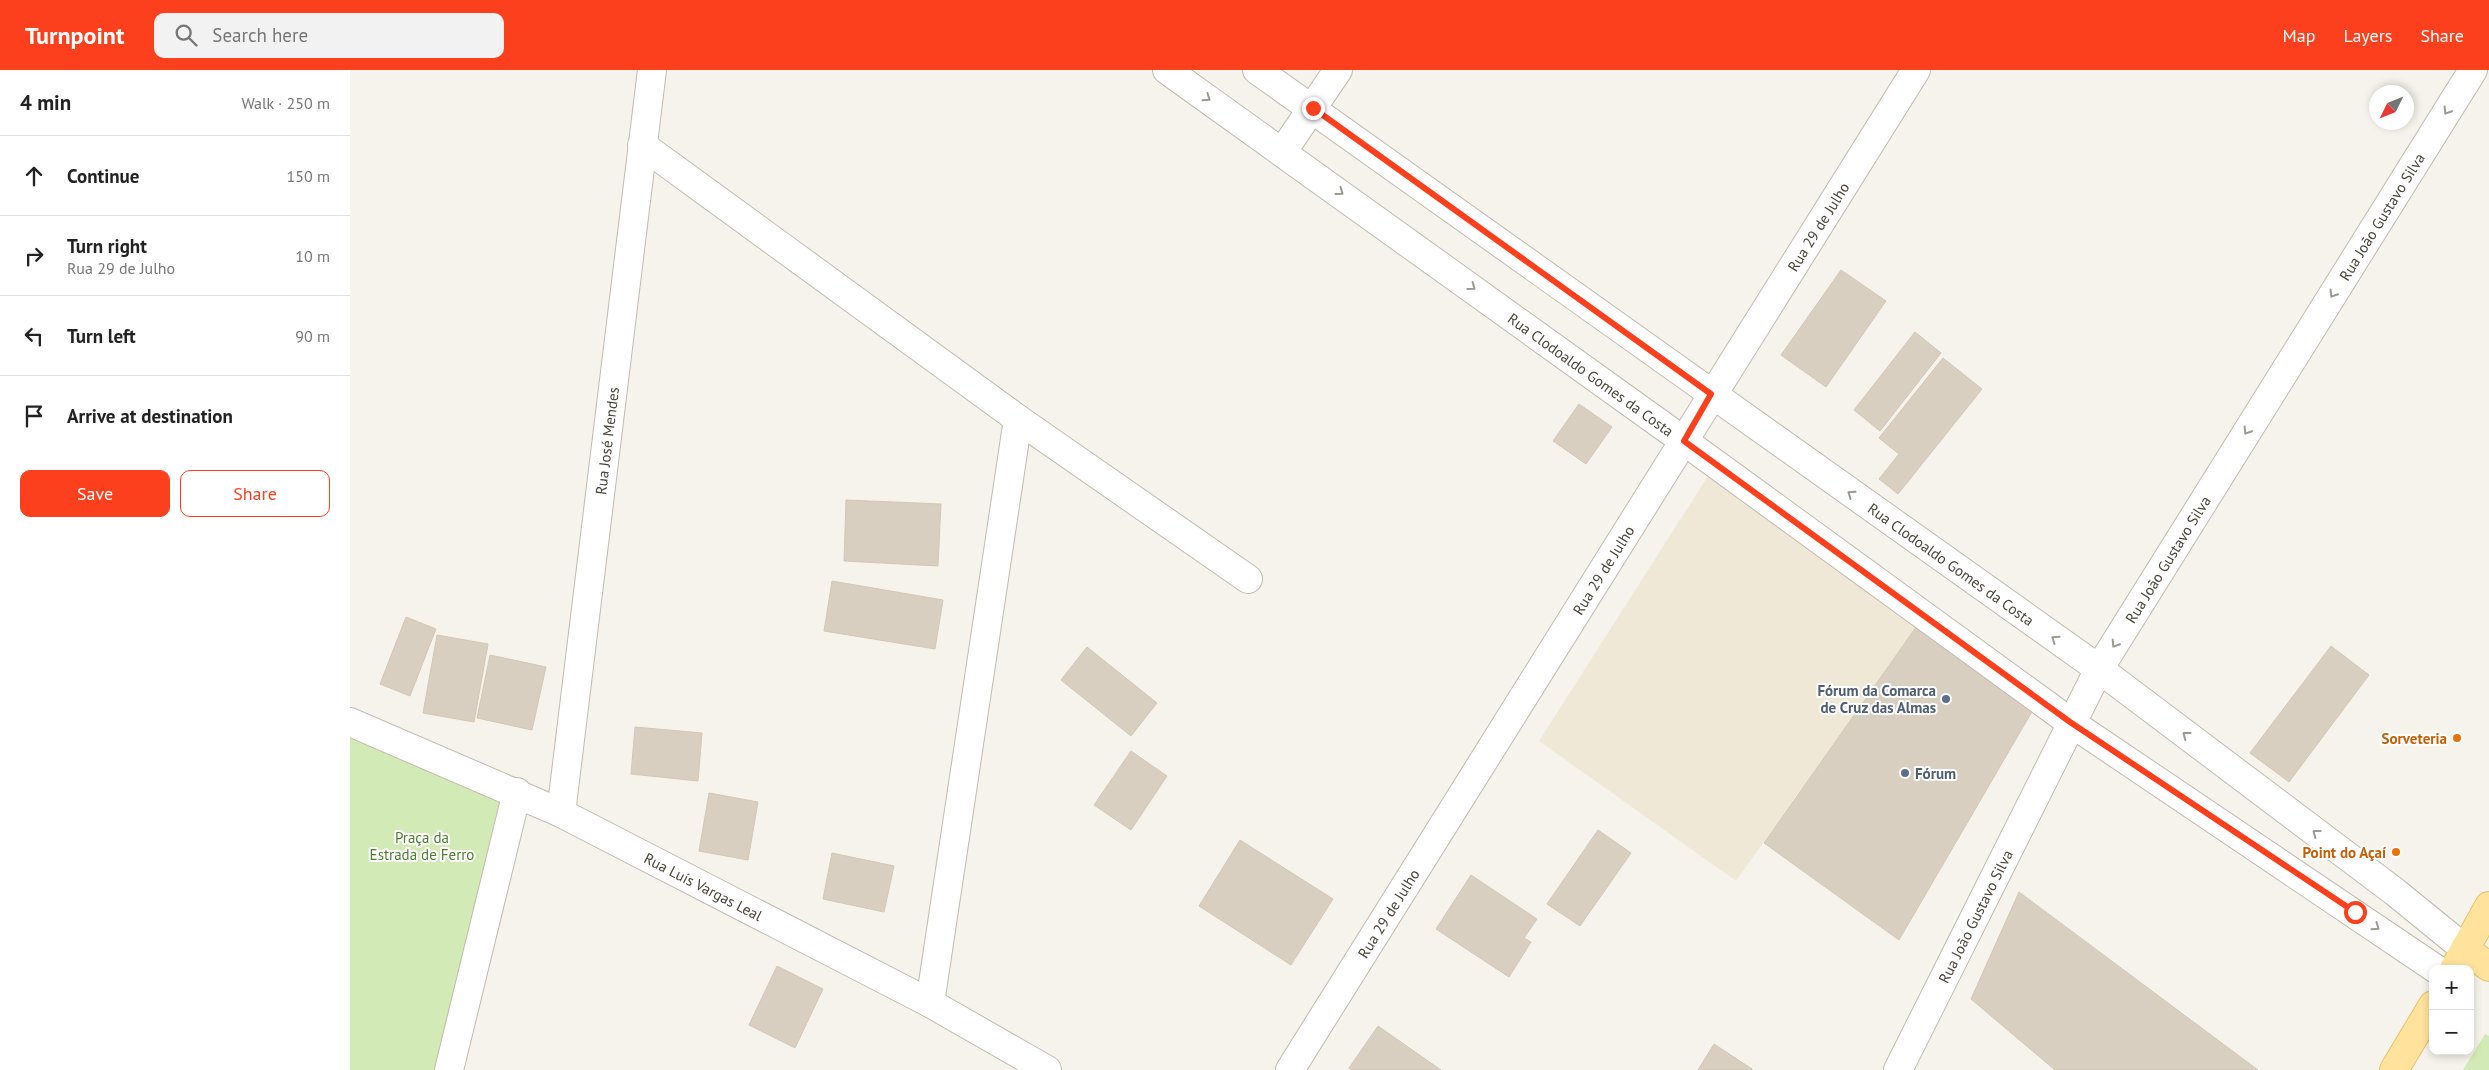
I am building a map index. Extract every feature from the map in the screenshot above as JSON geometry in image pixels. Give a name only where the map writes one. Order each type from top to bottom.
[{"type":"main road","points":[[2489,906],[2459,959],[2489,967]]},
{"type":"main road","points":[[2394,1070],[2430,1010]]},
{"type":"street","name":"Rua José Mendes","points":[[561,813],[652,70]]},
{"type":"street","name":"Rua Clodoaldo Gomes da Costa","points":[[1167,70],[1283,151],[2070,722],[2430,965]]},
{"type":"street","name":"Rua Clodoaldo Gomes da Costa","points":[[1257,70],[2099,669],[2395,892],[2459,959]]},
{"type":"street","points":[[1283,151],[1338,70]]},
{"type":"street","name":"Rua 29 de Julho","points":[[1290,1070],[1684,441],[1711,394],[1916,70]]},
{"type":"street","name":"Rua João Gustavo Silva","points":[[1898,1070],[2070,722],[2099,669],[2473,70]]},
{"type":"street","points":[[642,145],[1018,419],[1248,579]]},
{"type":"street","points":[[930,1003],[1018,419]]},
{"type":"street","name":"Rua Luís Vargas Leal","points":[[350,722],[517,792],[561,813],[930,1003],[1047,1070]]},
{"type":"street","points":[[448,1070],[517,792]]},
{"type":"shaded area","points":[[1708,476],[1919,623],[1736,881],[1539,741]]},
{"type":"green space","name":"Praça da Estrada de Ferro","points":[[350,734],[507,803],[439,1070],[350,1070]]},
{"type":"green space","points":[[2485,1034],[2489,1036],[2489,1070],[2463,1070],[2474,1055]]},
{"type":"building","points":[[1841,270],[1886,301],[1826,387],[1781,355]]},
{"type":"building","points":[[1915,332],[1941,353],[1880,431],[1854,410]]},
{"type":"building","points":[[1943,358],[1982,389],[1898,494],[1879,479],[1899,454],[1879,438]]},
{"type":"building","points":[[1579,404],[1612,427],[1586,464],[1553,441]]},
{"type":"building","points":[[846,500],[941,504],[938,566],[844,561]]},
{"type":"building","points":[[832,581],[943,600],[935,649],[824,631]]},
{"type":"building","points":[[406,617],[436,629],[410,696],[380,684]]},
{"type":"building","name":"Fórum","points":[[1919,623],[2037,703],[1899,940],[1764,843]]},
{"type":"building","points":[[437,635],[488,644],[474,722],[423,713]]},
{"type":"building","points":[[2331,646],[2369,675],[2289,782],[2250,753]]},
{"type":"building","points":[[1087,647],[1157,703],[1131,736],[1061,680]]},
{"type":"building","points":[[490,655],[546,667],[532,730],[477,718]]},
{"type":"building","points":[[635,727],[702,733],[698,781],[631,774]]},
{"type":"building","points":[[1131,751],[1167,776],[1131,830],[1094,805]]},
{"type":"building","points":[[709,793],[758,802],[748,860],[699,851]]},
{"type":"building","points":[[1598,830],[1631,853],[1580,926],[1547,904]]},
{"type":"building","points":[[1240,840],[1333,899],[1291,965],[1199,906]]},
{"type":"building","points":[[832,853],[894,866],[884,912],[823,899]]},
{"type":"building","points":[[1471,875],[1537,919],[1524,938],[1531,942],[1509,977],[1436,929]]},
{"type":"building","points":[[2019,892],[2258,1070],[2055,1070],[1971,999]]},
{"type":"building","points":[[777,966],[823,989],[795,1048],[749,1025]]},
{"type":"building","points":[[1378,1026],[1441,1070],[1352,1070],[1349,1068]]},
{"type":"building","points":[[1714,1044],[1752,1069],[1752,1070],[1698,1070]]},
{"type":"place","name":"Fórum da Comarca de Cruz das Almas","points":[[1946,699]]},
{"type":"place","name":"Sorveteria","points":[[2457,738]]},
{"type":"place","name":"Fórum","points":[[1905,773]]},
{"type":"place","name":"Point do Açaí","points":[[2396,852]]},
{"type":"route","points":[[1313,108],[1711,394],[1684,441],[2070,722],[2355,912]]}]
